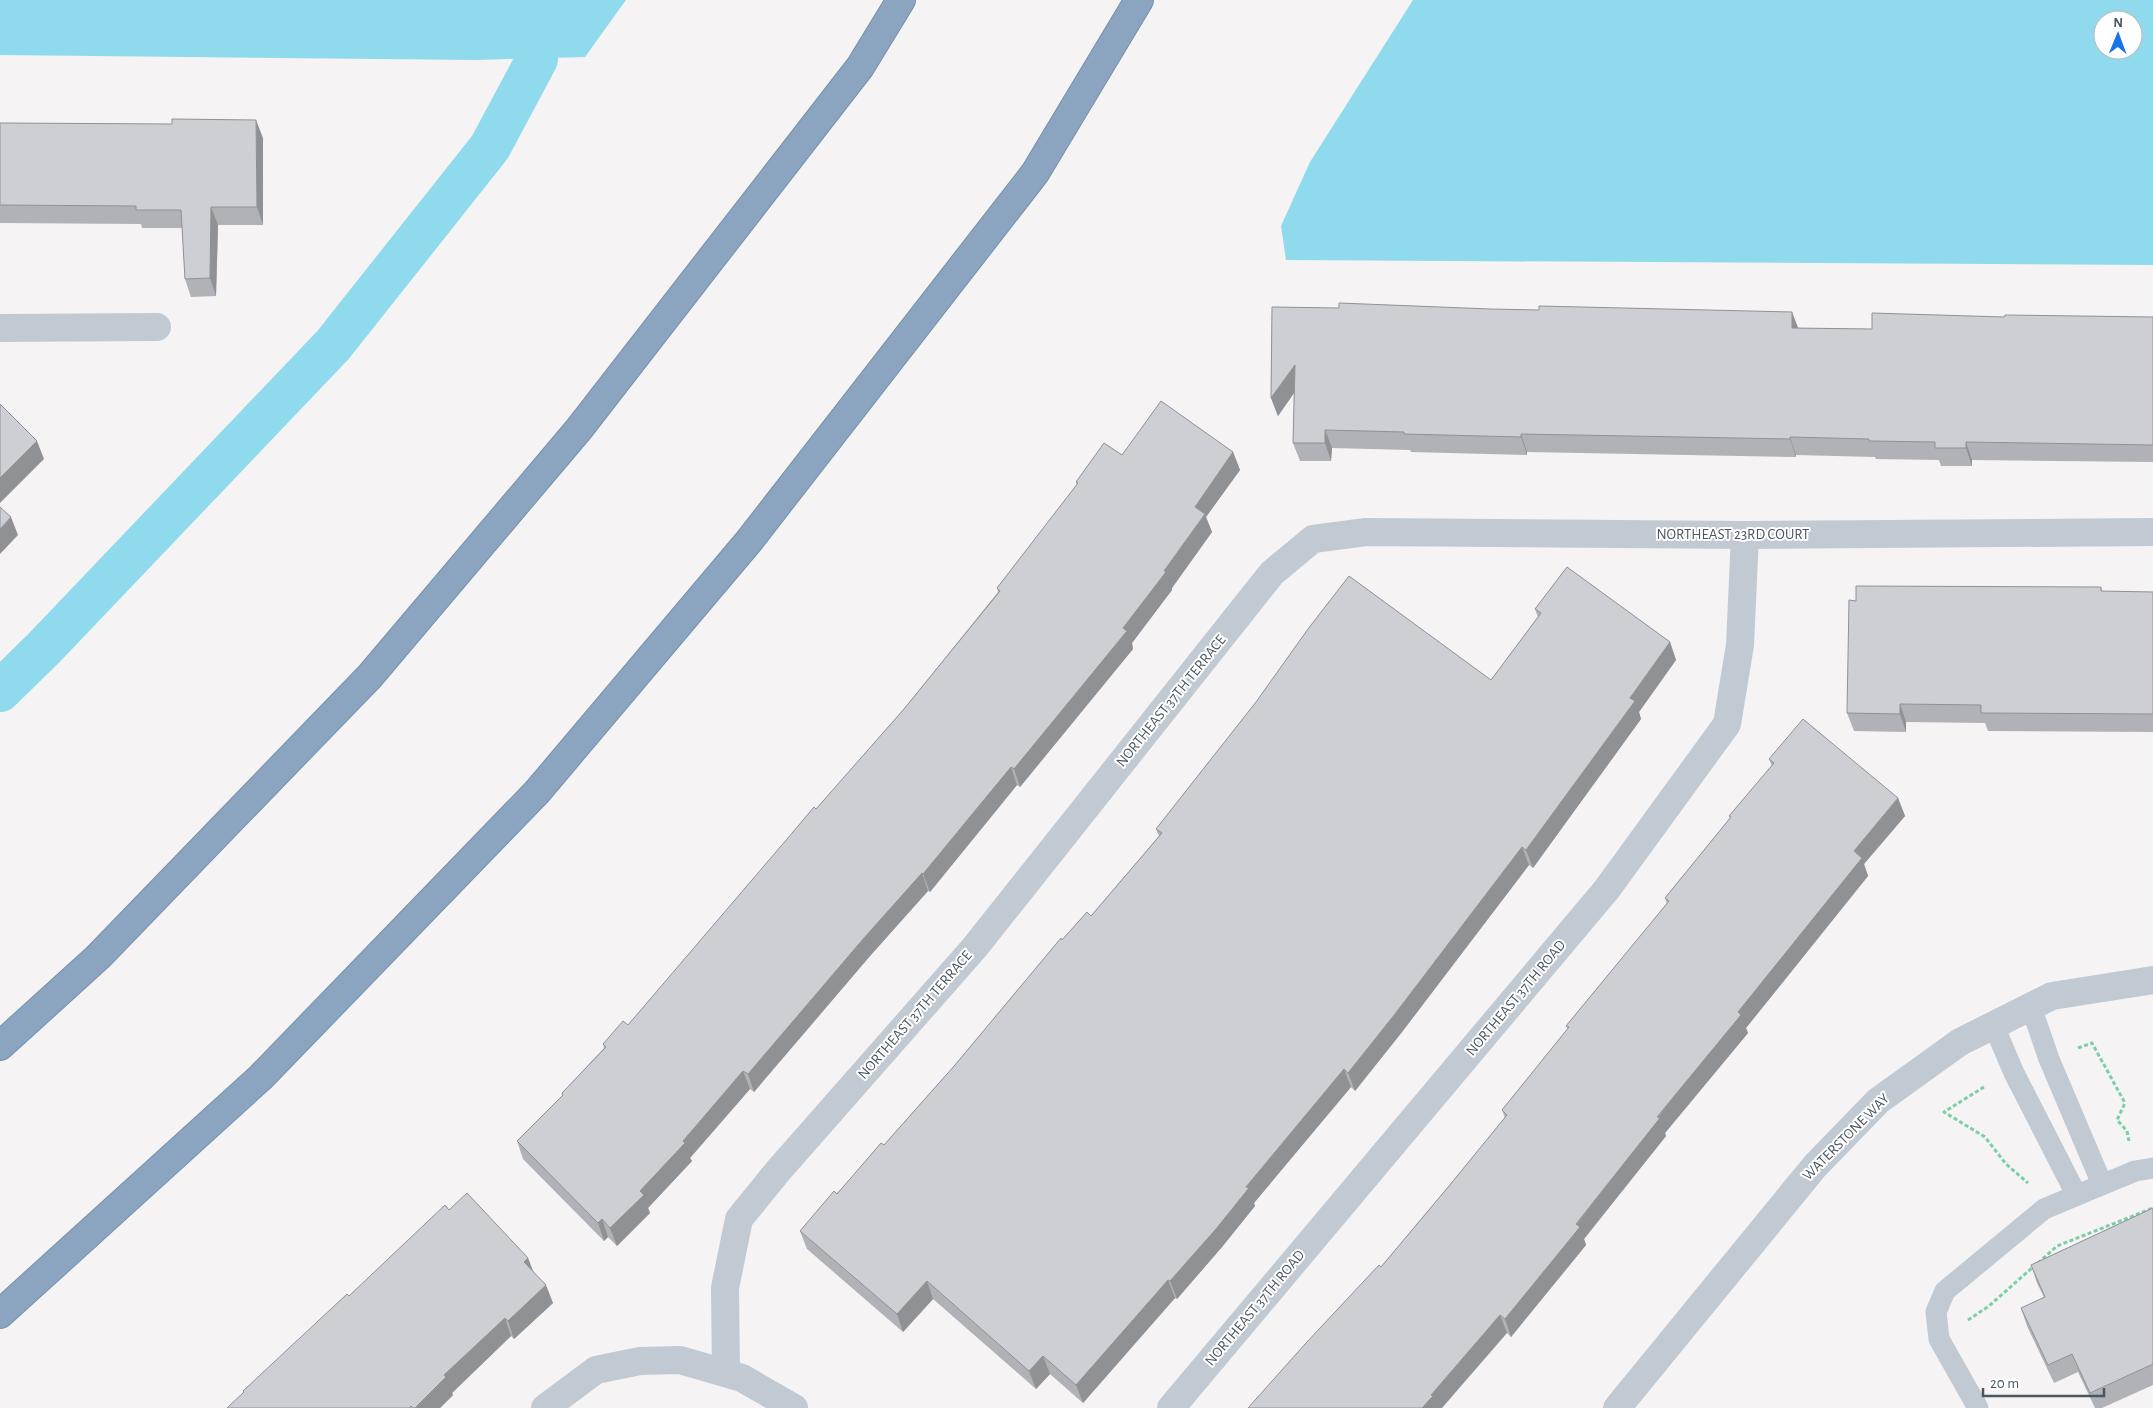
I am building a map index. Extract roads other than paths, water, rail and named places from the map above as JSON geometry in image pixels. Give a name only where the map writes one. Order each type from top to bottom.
[{"type":"highway","points":[[0,1046],[98,957],[376,669],[579,429],[860,67],[901,0]]},
{"type":"highway","points":[[0,1314],[261,1077],[537,792],[749,541],[1035,172],[1139,0]]},
{"type":"street","points":[[0,328],[158,327]]},
{"type":"street","name":"NORTHEAST 23RD COURT","points":[[1313,539],[1366,532],[1745,535],[2153,532]]},
{"type":"street","name":"NORTHEAST 37TH ROAD","points":[[1171,1408],[1607,889],[1727,724],[1740,645],[1745,535]]},
{"type":"street","name":"NORTHEAST 37TH TERRACE","points":[[726,1373],[724,1288],[739,1219],[778,1171],[975,947],[1272,573],[1313,539]]},
{"type":"street","name":"WATERSTONE WAY","points":[[1617,1408],[1815,1166],[1878,1100],[1960,1042],[2052,996],[2153,980]]},
{"type":"street","points":[[545,1408],[596,1370],[640,1361],[680,1360],[742,1378],[794,1408]]},
{"type":"lane","points":[[2031,1007],[2050,1059],[2102,1184]]},
{"type":"lane","points":[[1994,1026],[2014,1073],[2076,1194]]},
{"type":"lane","points":[[1978,1408],[1939,1340],[1936,1312],[1945,1291],[2044,1209],[2076,1194],[2135,1171],[2153,1168]]},
{"type":"water","points":[[0,0],[626,0],[585,57],[476,60],[0,55]]},
{"type":"water","points":[[1413,0],[2153,0],[2153,265],[1286,260],[1281,226],[1310,162]]},
{"type":"waterway","points":[[0,691],[44,648],[333,345],[490,147],[537,59]]}]
